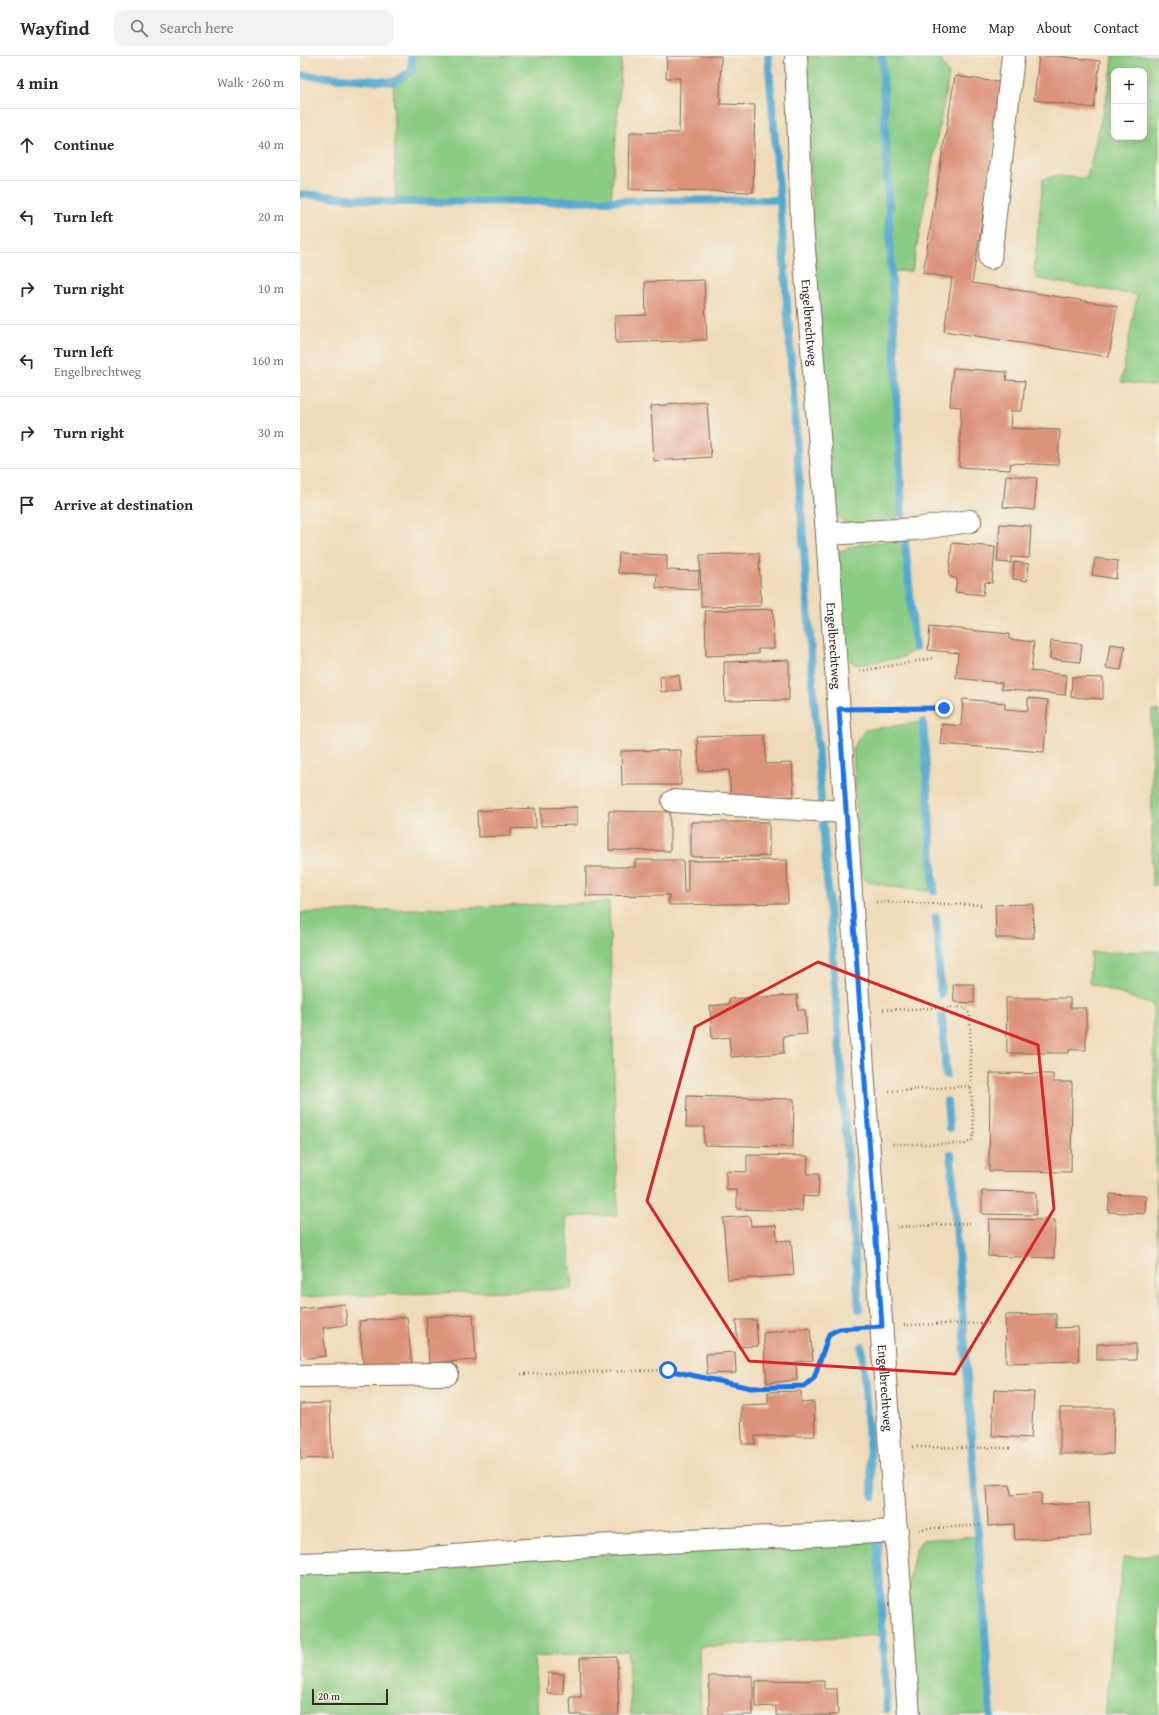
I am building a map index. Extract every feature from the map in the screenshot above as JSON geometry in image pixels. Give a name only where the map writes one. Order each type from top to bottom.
[{"type":"street","name":"Engelbrechtweg","points":[[796,56],[802,224],[827,534],[864,1092],[891,1447],[909,1715]]},
{"type":"street","points":[[990,258],[1013,56]]},
{"type":"street","points":[[827,534],[916,528],[970,520]]},
{"type":"street","points":[[673,801],[845,812]]},
{"type":"street","points":[[300,1376],[446,1374]]},
{"type":"street","points":[[300,1564],[406,1560],[526,1550],[897,1531]]},
{"type":"path","points":[[836,675],[934,658]]},
{"type":"path","points":[[839,709],[944,708]]},
{"type":"path","points":[[851,901],[982,906]]},
{"type":"path","points":[[859,1012],[958,1007],[966,1008],[970,1016],[971,1086],[974,1133],[972,1140],[965,1144],[868,1144]]},
{"type":"path","points":[[864,1092],[971,1086]]},
{"type":"path","points":[[875,1228],[944,1226],[971,1223]]},
{"type":"path","points":[[521,1374],[668,1370],[751,1388],[804,1386],[814,1378],[829,1334],[839,1329],[882,1326],[991,1323]]},
{"type":"path","points":[[891,1447],[1011,1448]]},
{"type":"path","points":[[897,1531],[983,1525]]},
{"type":"highlighted area","points":[[818,962],[1038,1045],[1054,1209],[955,1374],[749,1361],[647,1201],[695,1027]]},
{"type":"green space","points":[[411,56],[622,56],[611,201],[396,202],[393,82],[412,71]]},
{"type":"green space","points":[[806,56],[939,56],[949,75],[912,271],[891,271],[902,514],[889,524],[844,523],[834,513],[813,241]]},
{"type":"green space","points":[[1113,56],[1159,56],[1159,386],[1121,382],[1137,295],[1037,279],[1034,270],[1043,179],[1054,176],[1087,178],[1111,73],[1111,140],[1147,140],[1147,68],[1112,68]]},
{"type":"green space","points":[[892,541],[905,542],[915,648],[904,657],[857,665],[845,657],[837,552],[861,544]]},
{"type":"green space","points":[[1152,711],[1159,711],[1159,885],[1152,885]]},
{"type":"green space","points":[[923,722],[934,891],[912,890],[868,882],[860,874],[853,747],[865,730]]},
{"type":"green space","points":[[609,902],[618,1215],[566,1217],[573,1289],[300,1297],[300,913]]},
{"type":"green space","points":[[1159,951],[1159,1332],[1153,1005],[1089,983],[1091,953]]},
{"type":"green space","points":[[979,1536],[991,1715],[916,1715],[908,1586],[915,1552],[922,1540]]},
{"type":"green space","points":[[877,1537],[883,1635],[699,1647],[701,1715],[631,1715],[628,1651],[534,1657],[538,1715],[300,1715],[300,1572]]},
{"type":"green space","points":[[1159,1555],[1159,1715],[1104,1715],[1123,1558]]},
{"type":"building","points":[[667,56],[721,56],[720,104],[755,105],[753,192],[629,189],[630,132],[679,133],[680,78],[666,78]]},
{"type":"building","points":[[1039,56],[1057,56],[1100,61],[1094,108],[1034,100]]},
{"type":"building","points":[[955,76],[1004,83],[972,283],[1117,306],[1109,357],[944,331],[952,278],[923,273]]},
{"type":"building","points":[[704,280],[707,340],[616,343],[615,316],[646,315],[645,282]]},
{"type":"building","points":[[953,368],[1007,372],[1006,380],[1025,381],[1022,411],[1011,411],[1010,428],[1060,430],[1058,465],[1011,463],[1010,470],[959,467],[961,407],[950,406]]},
{"type":"building","points":[[707,402],[711,457],[654,461],[651,406]]},
{"type":"building","points":[[1006,475],[1037,478],[1034,510],[1003,507]]},
{"type":"building","points":[[1000,524],[1031,526],[1029,558],[1011,557],[1011,563],[997,562]]},
{"type":"building","points":[[952,543],[995,547],[992,583],[985,582],[983,595],[955,592],[957,579],[949,576]]},
{"type":"building","points":[[619,553],[667,555],[667,570],[699,571],[698,590],[656,588],[657,574],[618,573]]},
{"type":"building","points":[[759,553],[761,606],[701,607],[700,555]]},
{"type":"building","points":[[1095,558],[1118,561],[1116,579],[1092,575]]},
{"type":"building","points":[[1014,562],[1029,564],[1027,581],[1013,579]]},
{"type":"building","points":[[773,609],[774,649],[758,649],[758,654],[706,656],[705,611]]},
{"type":"building","points":[[930,626],[1009,634],[1009,639],[1034,642],[1031,671],[1067,675],[1065,695],[1001,689],[1002,683],[956,678],[958,653],[928,650]]},
{"type":"building","points":[[1051,641],[1082,644],[1080,662],[1050,659]]},
{"type":"building","points":[[1110,644],[1125,646],[1121,670],[1106,668]]},
{"type":"building","points":[[789,660],[789,700],[725,701],[724,662]]},
{"type":"building","points":[[679,675],[681,690],[661,692],[660,677]]},
{"type":"building","points":[[1072,677],[1103,678],[1103,699],[1071,697]]},
{"type":"building","points":[[1028,698],[1048,700],[1044,752],[940,744],[942,724],[961,726],[963,699],[1005,703],[1005,709],[1028,711]]},
{"type":"building","points":[[765,735],[766,764],[792,763],[794,796],[731,799],[729,770],[699,771],[697,737]]},
{"type":"building","points":[[681,750],[681,785],[622,785],[621,751]]},
{"type":"building","points":[[577,807],[577,825],[541,826],[541,808]]},
{"type":"building","points":[[535,808],[536,828],[511,829],[511,836],[478,837],[477,811]]},
{"type":"building","points":[[609,811],[670,812],[670,851],[609,850]]},
{"type":"building","points":[[691,822],[769,822],[769,856],[691,857]]},
{"type":"building","points":[[635,860],[683,860],[684,892],[688,892],[688,861],[787,860],[788,903],[669,905],[669,895],[586,896],[586,867],[635,867]]},
{"type":"building","points":[[1033,904],[1034,938],[996,938],[995,905]]},
{"type":"building","points":[[953,984],[974,984],[974,1003],[954,1002]]},
{"type":"building","points":[[797,995],[798,1010],[805,1010],[807,1034],[783,1036],[784,1053],[731,1057],[729,1037],[712,1039],[710,1006],[729,1004],[729,999]]},
{"type":"building","points":[[1006,998],[1070,998],[1070,1008],[1086,1008],[1086,1050],[1069,1050],[1069,1053],[1007,1053]]},
{"type":"building","points":[[990,1073],[1053,1074],[1053,1082],[1072,1082],[1071,1172],[989,1171]]},
{"type":"building","points":[[687,1096],[794,1099],[793,1147],[704,1145],[704,1127],[686,1127]]},
{"type":"building","points":[[747,1155],[808,1156],[807,1174],[819,1174],[818,1197],[803,1196],[802,1211],[737,1209],[737,1190],[726,1190],[726,1171],[747,1172]]},
{"type":"building","points":[[982,1191],[1036,1192],[1036,1215],[982,1214]]},
{"type":"building","points":[[1110,1194],[1146,1196],[1145,1214],[1108,1212]]},
{"type":"building","points":[[750,1216],[751,1226],[776,1225],[777,1241],[791,1240],[794,1275],[728,1280],[723,1218]]},
{"type":"building","points":[[989,1219],[1055,1220],[1054,1258],[988,1256]]},
{"type":"building","points":[[345,1304],[347,1325],[323,1328],[326,1356],[300,1359],[300,1309]]},
{"type":"building","points":[[473,1314],[476,1360],[429,1363],[426,1317]]},
{"type":"building","points":[[1056,1314],[1056,1328],[1078,1327],[1079,1361],[1006,1363],[1005,1315]]},
{"type":"building","points":[[407,1317],[412,1366],[364,1370],[359,1321]]},
{"type":"building","points":[[736,1320],[756,1320],[758,1346],[738,1347]]},
{"type":"building","points":[[810,1328],[813,1360],[796,1362],[797,1380],[767,1383],[763,1333]]},
{"type":"building","points":[[1097,1344],[1136,1344],[1136,1360],[1097,1360]]},
{"type":"building","points":[[735,1352],[736,1373],[707,1374],[706,1354]]},
{"type":"building","points":[[994,1390],[1034,1392],[1031,1438],[992,1436]]},
{"type":"building","points":[[801,1391],[801,1403],[814,1402],[815,1436],[755,1436],[755,1444],[742,1444],[741,1405],[768,1404],[768,1392]]},
{"type":"building","points":[[330,1403],[332,1458],[300,1459],[300,1404]]},
{"type":"building","points":[[1060,1408],[1114,1408],[1113,1454],[1060,1454]]},
{"type":"building","points":[[1010,1485],[1011,1495],[1041,1493],[1041,1505],[1089,1503],[1091,1536],[1015,1540],[1014,1524],[988,1526],[986,1486]]},
{"type":"building","points":[[617,1657],[619,1715],[571,1715],[570,1697],[581,1697],[580,1658]]},
{"type":"building","points":[[548,1673],[564,1674],[563,1694],[547,1694]]},
{"type":"building","points":[[709,1676],[753,1676],[753,1715],[709,1715]]},
{"type":"building","points":[[824,1680],[824,1689],[837,1689],[838,1715],[776,1715],[776,1706],[756,1707],[756,1681]]},
{"type":"waterway","points":[[300,75],[393,82],[412,71],[411,56]]},
{"type":"waterway","points":[[768,56],[780,200],[821,800]]},
{"type":"waterway","points":[[882,56],[902,514]]},
{"type":"waterway","points":[[300,194],[396,202],[780,200]]},
{"type":"waterway","points":[[905,542],[915,648]]},
{"type":"waterway","points":[[923,722],[934,891]]},
{"type":"waterway","points":[[823,824],[859,1309]]},
{"type":"waterway","points":[[936,917],[941,995]]},
{"type":"waterway","points":[[942,1016],[946,1075]]},
{"type":"waterway","points":[[947,1101],[949,1128]]},
{"type":"waterway","points":[[951,1154],[991,1715]]},
{"type":"waterway","points":[[862,1347],[873,1496]]},
{"type":"waterway","points":[[877,1537],[887,1709]]},
{"type":"route","points":[[668,1370],[751,1388],[804,1386],[814,1378],[829,1334],[839,1329],[882,1326],[864,1092],[839,709],[944,708]]}]
